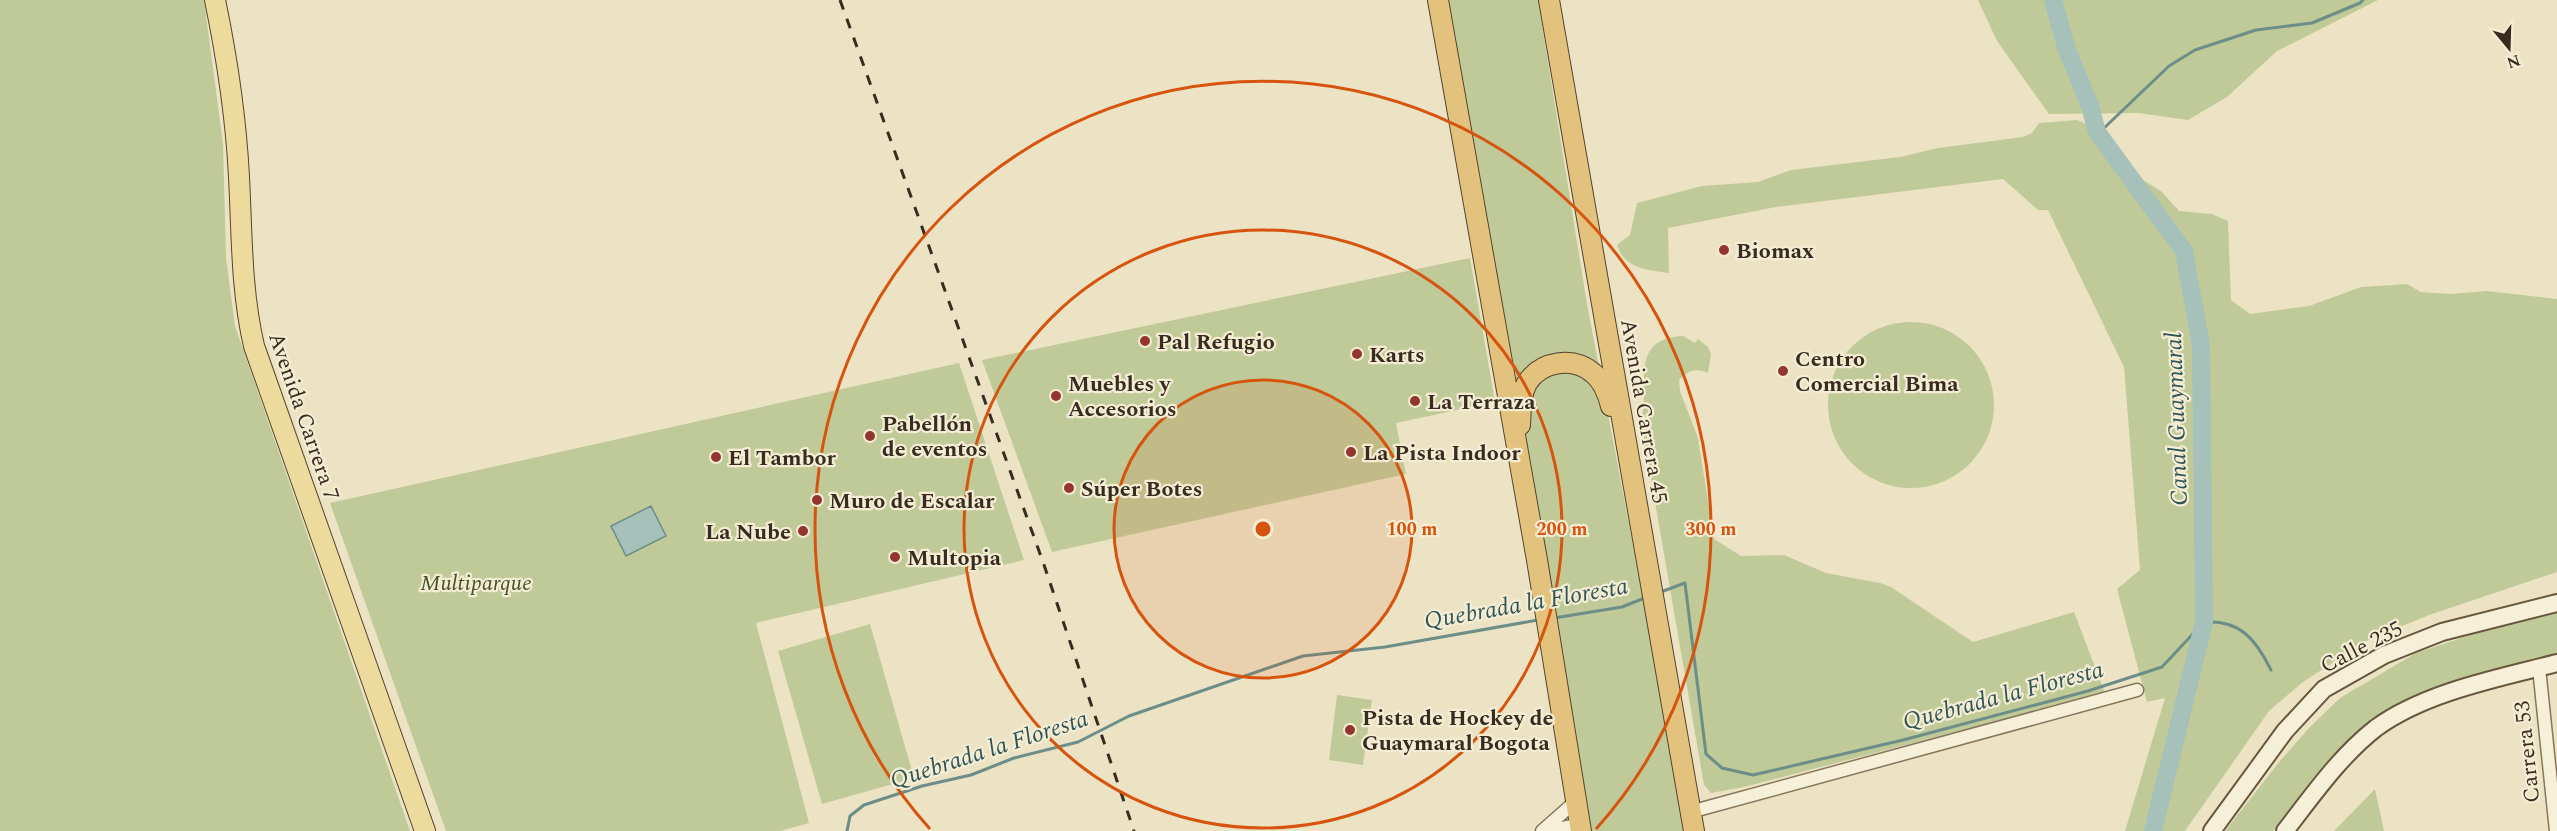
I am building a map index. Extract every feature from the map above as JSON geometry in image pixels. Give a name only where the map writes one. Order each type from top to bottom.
[{"type":"highway","points":[[1438,0],[1525,493],[1580,827]]},
{"type":"highway","name":"Avenida Carrera 45","points":[[1549,0],[1692,821]]},
{"type":"highway","points":[[1525,493],[1520,426],[1524,390],[1534,374],[1542,368],[1564,362],[1579,365],[1593,372],[1605,389],[1633,484]]},
{"type":"main road","name":"Avenida Carrera 7","points":[[215,0],[234,114],[244,292],[254,346],[425,831]]},
{"type":"main road","name":"Calle 235","points":[[2215,827],[2285,731],[2324,688],[2384,655],[2442,632],[2557,603]]},
{"type":"main road","points":[[2285,831],[2337,765],[2377,728],[2415,706],[2456,690],[2557,663]]},
{"type":"street","name":"Carrera 53","points":[[2539,668],[2556,831]]},
{"type":"street","points":[[1692,821],[1756,794],[2137,690]]},
{"type":"street","points":[[1542,831],[1576,801]]},
{"type":"street","points":[[1548,831],[1580,827]]},
{"type":"green space","points":[[0,0],[204,0],[223,144],[226,258],[235,326],[410,831],[0,831]]},
{"type":"green space","points":[[1447,0],[1538,0],[1587,304],[1671,744],[1684,831],[1589,831]]},
{"type":"green space","points":[[1978,0],[2378,0],[2277,51],[2227,97],[2188,120],[2138,113],[2049,114],[1997,41]]},
{"type":"green space","points":[[2077,120],[2102,130],[2134,174],[2162,192],[2179,211],[2212,214],[2228,221],[2231,300],[2250,314],[2309,306],[2361,287],[2407,284],[2421,292],[2450,294],[2487,291],[2557,299],[2557,572],[2429,615],[2366,641],[2303,682],[2269,711],[2185,831],[2125,831],[2165,698],[2147,702],[2117,589],[2140,570],[2124,367],[2048,210],[2038,210],[2003,179],[1776,207],[1668,228],[1669,273],[1631,264],[1625,259],[1617,245],[1630,235],[1637,203],[1702,186],[1758,182],[1791,170],[1900,157],[1938,148],[2023,137],[2032,133],[2039,123]]},
{"type":"green space","points":[[1470,258],[1495,402],[1396,423],[1406,474],[1052,552],[982,360]]},
{"type":"green space","points":[[1911,322],[1927,323],[1943,328],[1970,346],[1988,373],[1993,389],[1993,421],[1988,437],[1970,464],[1943,482],[1927,487],[1911,488],[1895,487],[1879,482],[1852,464],[1834,437],[1829,421],[1828,405],[1829,389],[1834,373],[1852,346],[1879,328],[1895,323]]},
{"type":"green space","points":[[1683,336],[1695,343],[1698,339],[1708,347],[1711,354],[1708,373],[1700,370],[1692,371],[1679,380],[1680,391],[1698,438],[1714,539],[1741,556],[1784,555],[1826,573],[1891,587],[1973,642],[2074,612],[2105,693],[1744,787],[1711,793],[1704,785],[1641,421],[1645,366],[1648,355],[1654,346],[1666,339]]},
{"type":"green space","name":"Multiparque","points":[[959,363],[1024,560],[756,623],[809,823],[780,831],[446,831],[330,503]]},
{"type":"green space","points":[[2557,610],[2557,656],[2368,724],[2306,788],[2273,831],[2225,831],[2280,761],[2340,698],[2416,653],[2501,625]]},
{"type":"green space","points":[[870,624],[914,778],[822,804],[778,651]]},
{"type":"green space","name":"Pista de Hockey de Guaymaral Bogota","points":[[1337,695],[1372,700],[1363,765],[1329,760]]},
{"type":"green space","points":[[2375,789],[2384,831],[2334,831]]},
{"type":"water","points":[[651,506],[666,536],[626,556],[611,526]]},
{"type":"waterway","name":"Canal Guaymaral","points":[[2053,0],[2067,50],[2090,106],[2097,132],[2184,251],[2201,345],[2204,622],[2153,831]]},
{"type":"waterway","points":[[2097,132],[2102,130],[2169,66],[2195,50],[2256,30],[2312,23],[2363,0]]},
{"type":"waterway","name":"Quebrada la Floresta","points":[[1658,593],[1685,583],[1706,754],[1722,768],[1753,775],[1903,740],[2088,691],[2162,667],[2204,622],[2217,622],[2238,628],[2253,641],[2271,670]]},
{"type":"waterway","name":"Quebrada la Floresta","points":[[1554,618],[1622,607],[1647,597]]},
{"type":"waterway","name":"Quebrada la Floresta","points":[[847,831],[850,816],[864,805],[922,786],[971,775],[1014,758],[1078,742],[1129,716],[1303,656],[1385,647],[1538,620]]},
{"type":"railway","points":[[840,0],[1043,562],[1134,831]]},
{"type":"place","name":"Biomax","points":[[1724,250]]},
{"type":"place","name":"Pal Refugio","points":[[1145,341]]},
{"type":"place","name":"Karts","points":[[1357,354]]},
{"type":"place","name":"Centro Comercial Bima","points":[[1783,371]]},
{"type":"place","name":"Muebles y Accesorios","points":[[1056,396]]},
{"type":"place","name":"La Terraza","points":[[1415,401]]},
{"type":"place","name":"Pabellón de eventos","points":[[870,436]]},
{"type":"place","name":"La Pista Indoor","points":[[1351,452]]},
{"type":"place","name":"El Tambor","points":[[716,457]]},
{"type":"place","name":"Súper Botes","points":[[1069,488]]},
{"type":"place","name":"Muro de Escalar","points":[[817,500]]},
{"type":"place","name":"La Nube","points":[[803,531]]},
{"type":"place","name":"Multopia","points":[[895,557]]},
{"type":"place","name":"Pista de Hockey de Guaymaral Bogota","points":[[1350,730]]}]
